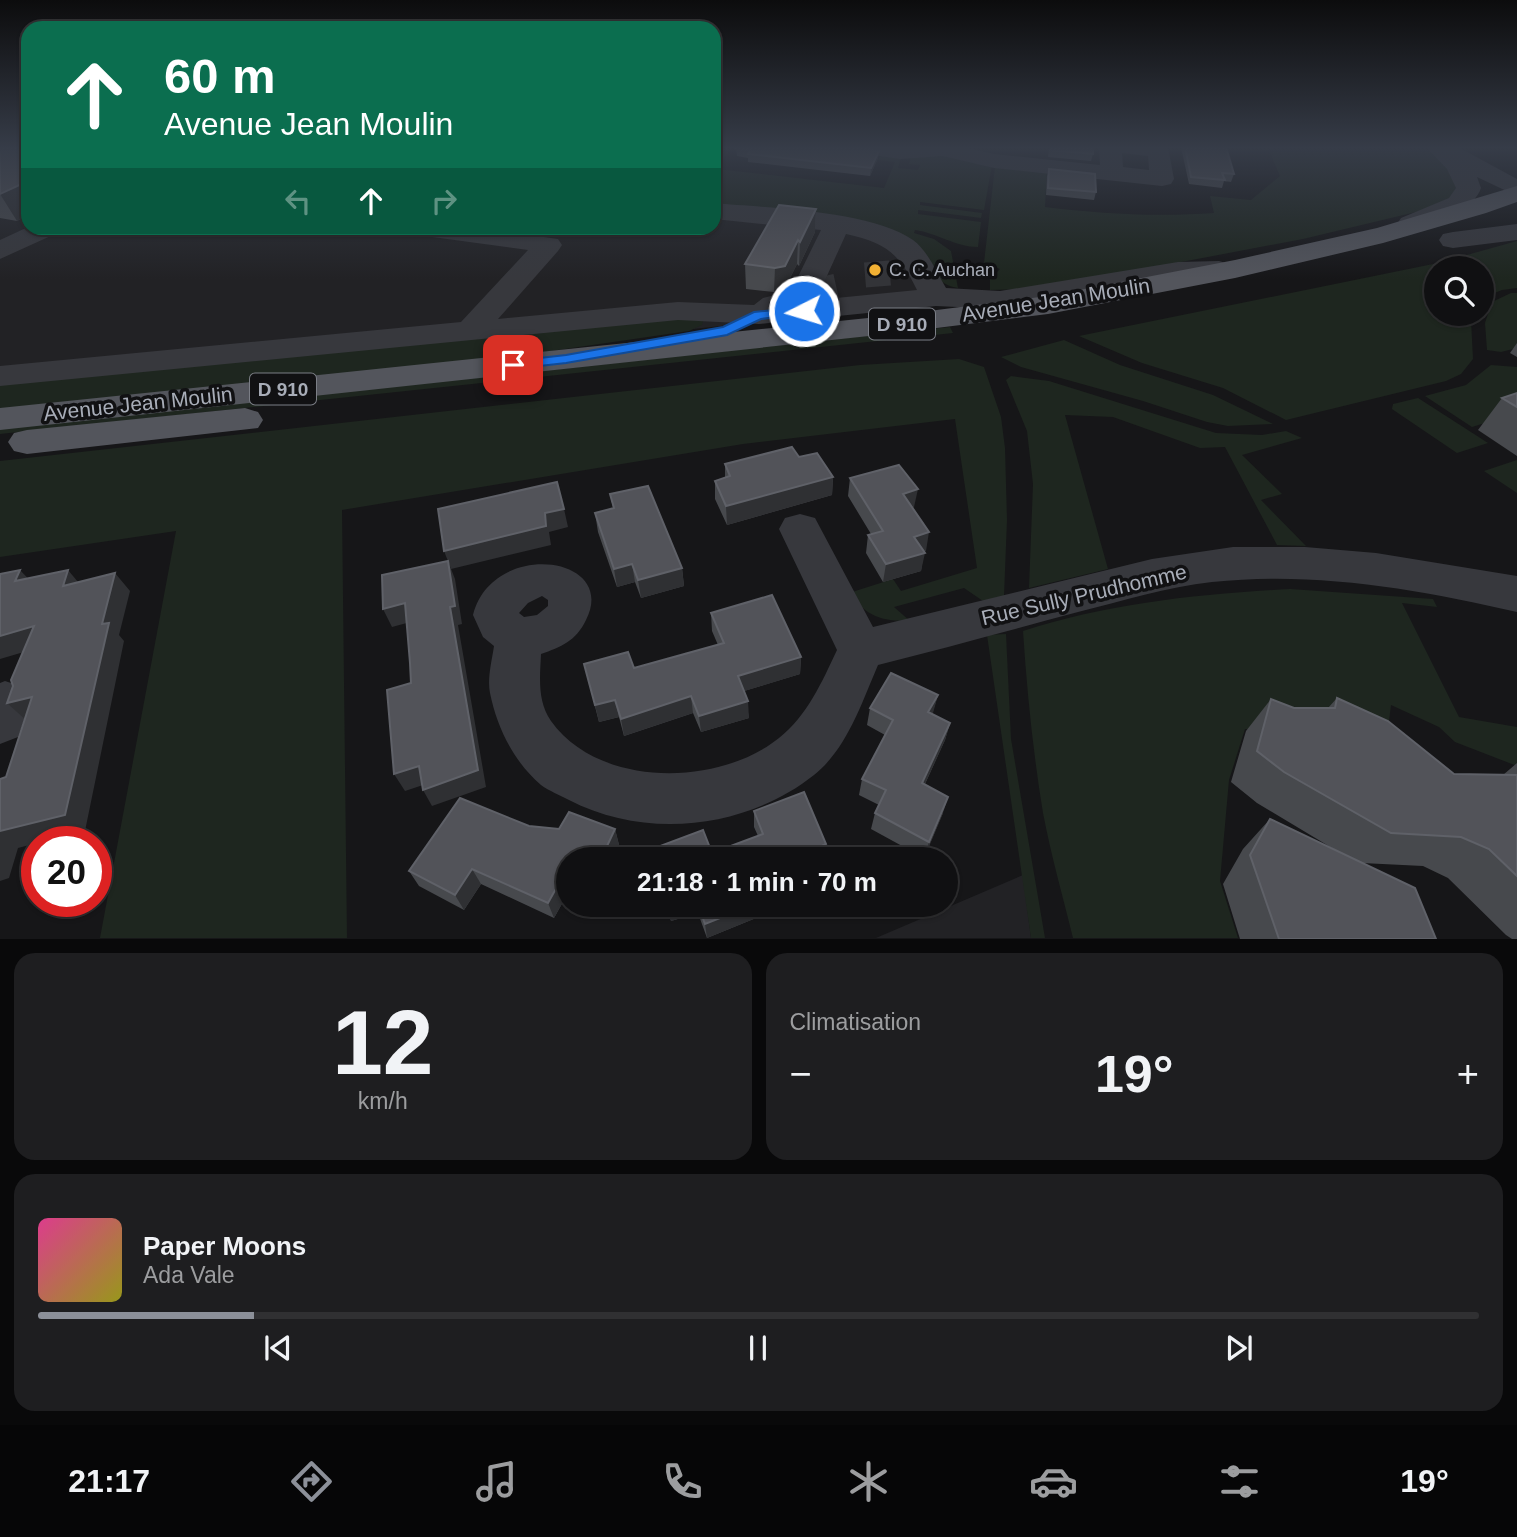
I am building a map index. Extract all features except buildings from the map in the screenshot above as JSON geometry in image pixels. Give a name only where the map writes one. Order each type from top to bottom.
[{"type":"main road","name":"Avenue Jean Moulin","points":[[0,419],[883,326],[1048,305],[1235,269],[1383,234],[1477,208],[1517,191]]},
{"type":"main road","name":"Avenue Jean Moulin","points":[[0,444],[111,435],[1010,334],[1348,268],[1453,240],[1517,219]]},
{"type":"main road","name":"D 910","points":[[0,451],[111,435]]},
{"type":"street","points":[[1383,234],[1462,201],[1470,191]]},
{"type":"street","points":[[721,212],[836,226],[886,237],[903,246],[911,271],[936,297]]},
{"type":"street","points":[[819,293],[836,226]]},
{"type":"street","points":[[1453,240],[1517,232]]},
{"type":"street","points":[[0,251],[32,235]]},
{"type":"street","points":[[470,331],[556,236]]},
{"type":"street","points":[[0,376],[678,311],[759,315],[936,297],[1000,300],[1178,271],[1235,269]]},
{"type":"street","points":[[566,359],[727,331],[774,304],[819,293],[865,275]]},
{"type":"street","points":[[517,636],[511,678],[528,731],[550,759],[574,777],[631,797],[665,801],[699,799],[736,791],[768,776],[797,757],[817,734],[834,708],[861,650],[800,529]]},
{"type":"street","name":"Rue Sully Prudhomme","points":[[861,650],[1164,573],[1232,564],[1310,564],[1387,570],[1466,582],[1517,594]]},
{"type":"street","points":[[0,705],[5,704],[0,721]]},
{"type":"shaded area","points":[[0,191],[21,191],[21,235],[721,235],[721,209],[864,227],[949,302],[0,402]]},
{"type":"shaded area","points":[[721,191],[987,191],[984,210],[920,202],[920,205],[982,213],[981,218],[918,210],[918,214],[981,222],[978,247],[962,245],[915,230],[914,233],[934,239],[951,251],[958,288],[937,278],[912,247],[721,209]]},
{"type":"shaded area","points":[[992,191],[1046,191],[1045,207],[1129,214],[1214,213],[1210,196],[1251,200],[1262,191],[1456,191],[1447,201],[1416,212],[1303,239],[1102,277],[1028,289],[990,290],[990,279],[1000,269],[984,263]]},
{"type":"shaded area","points":[[1517,241],[1517,288],[1494,293],[1494,256],[1463,256]]},
{"type":"shaded area","points":[[1424,266],[1424,326],[1471,326],[1473,359],[1461,374],[1446,381],[1286,420],[1223,388],[1142,363],[1079,336]]},
{"type":"shaded area","points":[[1517,293],[1517,348],[1501,352],[1487,350],[1485,326],[1494,326],[1494,301]]},
{"type":"shaded area","points":[[690,317],[703,321],[702,325],[689,331],[503,358],[0,409],[0,381]]},
{"type":"shaded area","points":[[950,327],[953,333],[0,434],[0,429]]},
{"type":"shaded area","points":[[1064,340],[1120,365],[1213,395],[1273,424],[1228,426],[1207,422],[1021,367],[1001,357]]},
{"type":"shaded area","points":[[959,359],[984,367],[1001,417],[1005,448],[1007,520],[1004,596],[983,601],[964,588],[894,607],[910,621],[875,616],[862,608],[849,593],[893,579],[901,591],[977,568],[955,419],[743,444],[342,510],[347,938],[100,938],[104,917],[112,917],[112,874],[176,531],[0,557],[0,461],[860,365]]},
{"type":"shaded area","points":[[1491,365],[1517,367],[1517,419],[1511,415],[1472,427],[1425,396],[1466,385]]},
{"type":"shaded area","points":[[1011,376],[1049,381],[1216,433],[1262,435],[1286,431],[1302,438],[1242,455],[1282,494],[1261,500],[1306,546],[1277,545],[1225,447],[1200,448],[1113,417],[1065,415],[1108,569],[1029,588],[1033,484],[1027,431],[1006,380]]},
{"type":"shaded area","points":[[1418,398],[1488,443],[1457,453],[1392,409],[1393,404]]},
{"type":"shaded area","points":[[1517,460],[1517,493],[1484,471]]},
{"type":"shaded area","points":[[1290,589],[1433,599],[1437,607],[1402,603],[1459,717],[1517,727],[1517,766],[1455,742],[1439,727],[1391,705],[1384,762],[1310,729],[1245,729],[1229,780],[1220,881],[1238,938],[1073,938],[1043,813],[1023,631],[1088,613],[1155,601]]},
{"type":"shaded area","points":[[1006,634],[1011,739],[1045,938],[1031,938],[987,635]]},
{"type":"shaded area","points":[[1023,875],[1031,938],[876,938],[925,917],[958,917],[958,903]]},
{"type":"tunnel","points":[[865,275],[901,272]]},
{"type":"tunnel","points":[[819,294],[837,290]]},
{"type":"place","name":"C. C. Auchan","points":[[875,270]]},
{"type":"route","points":[[513,365],[566,359],[727,331],[759,315],[804,311]]}]
